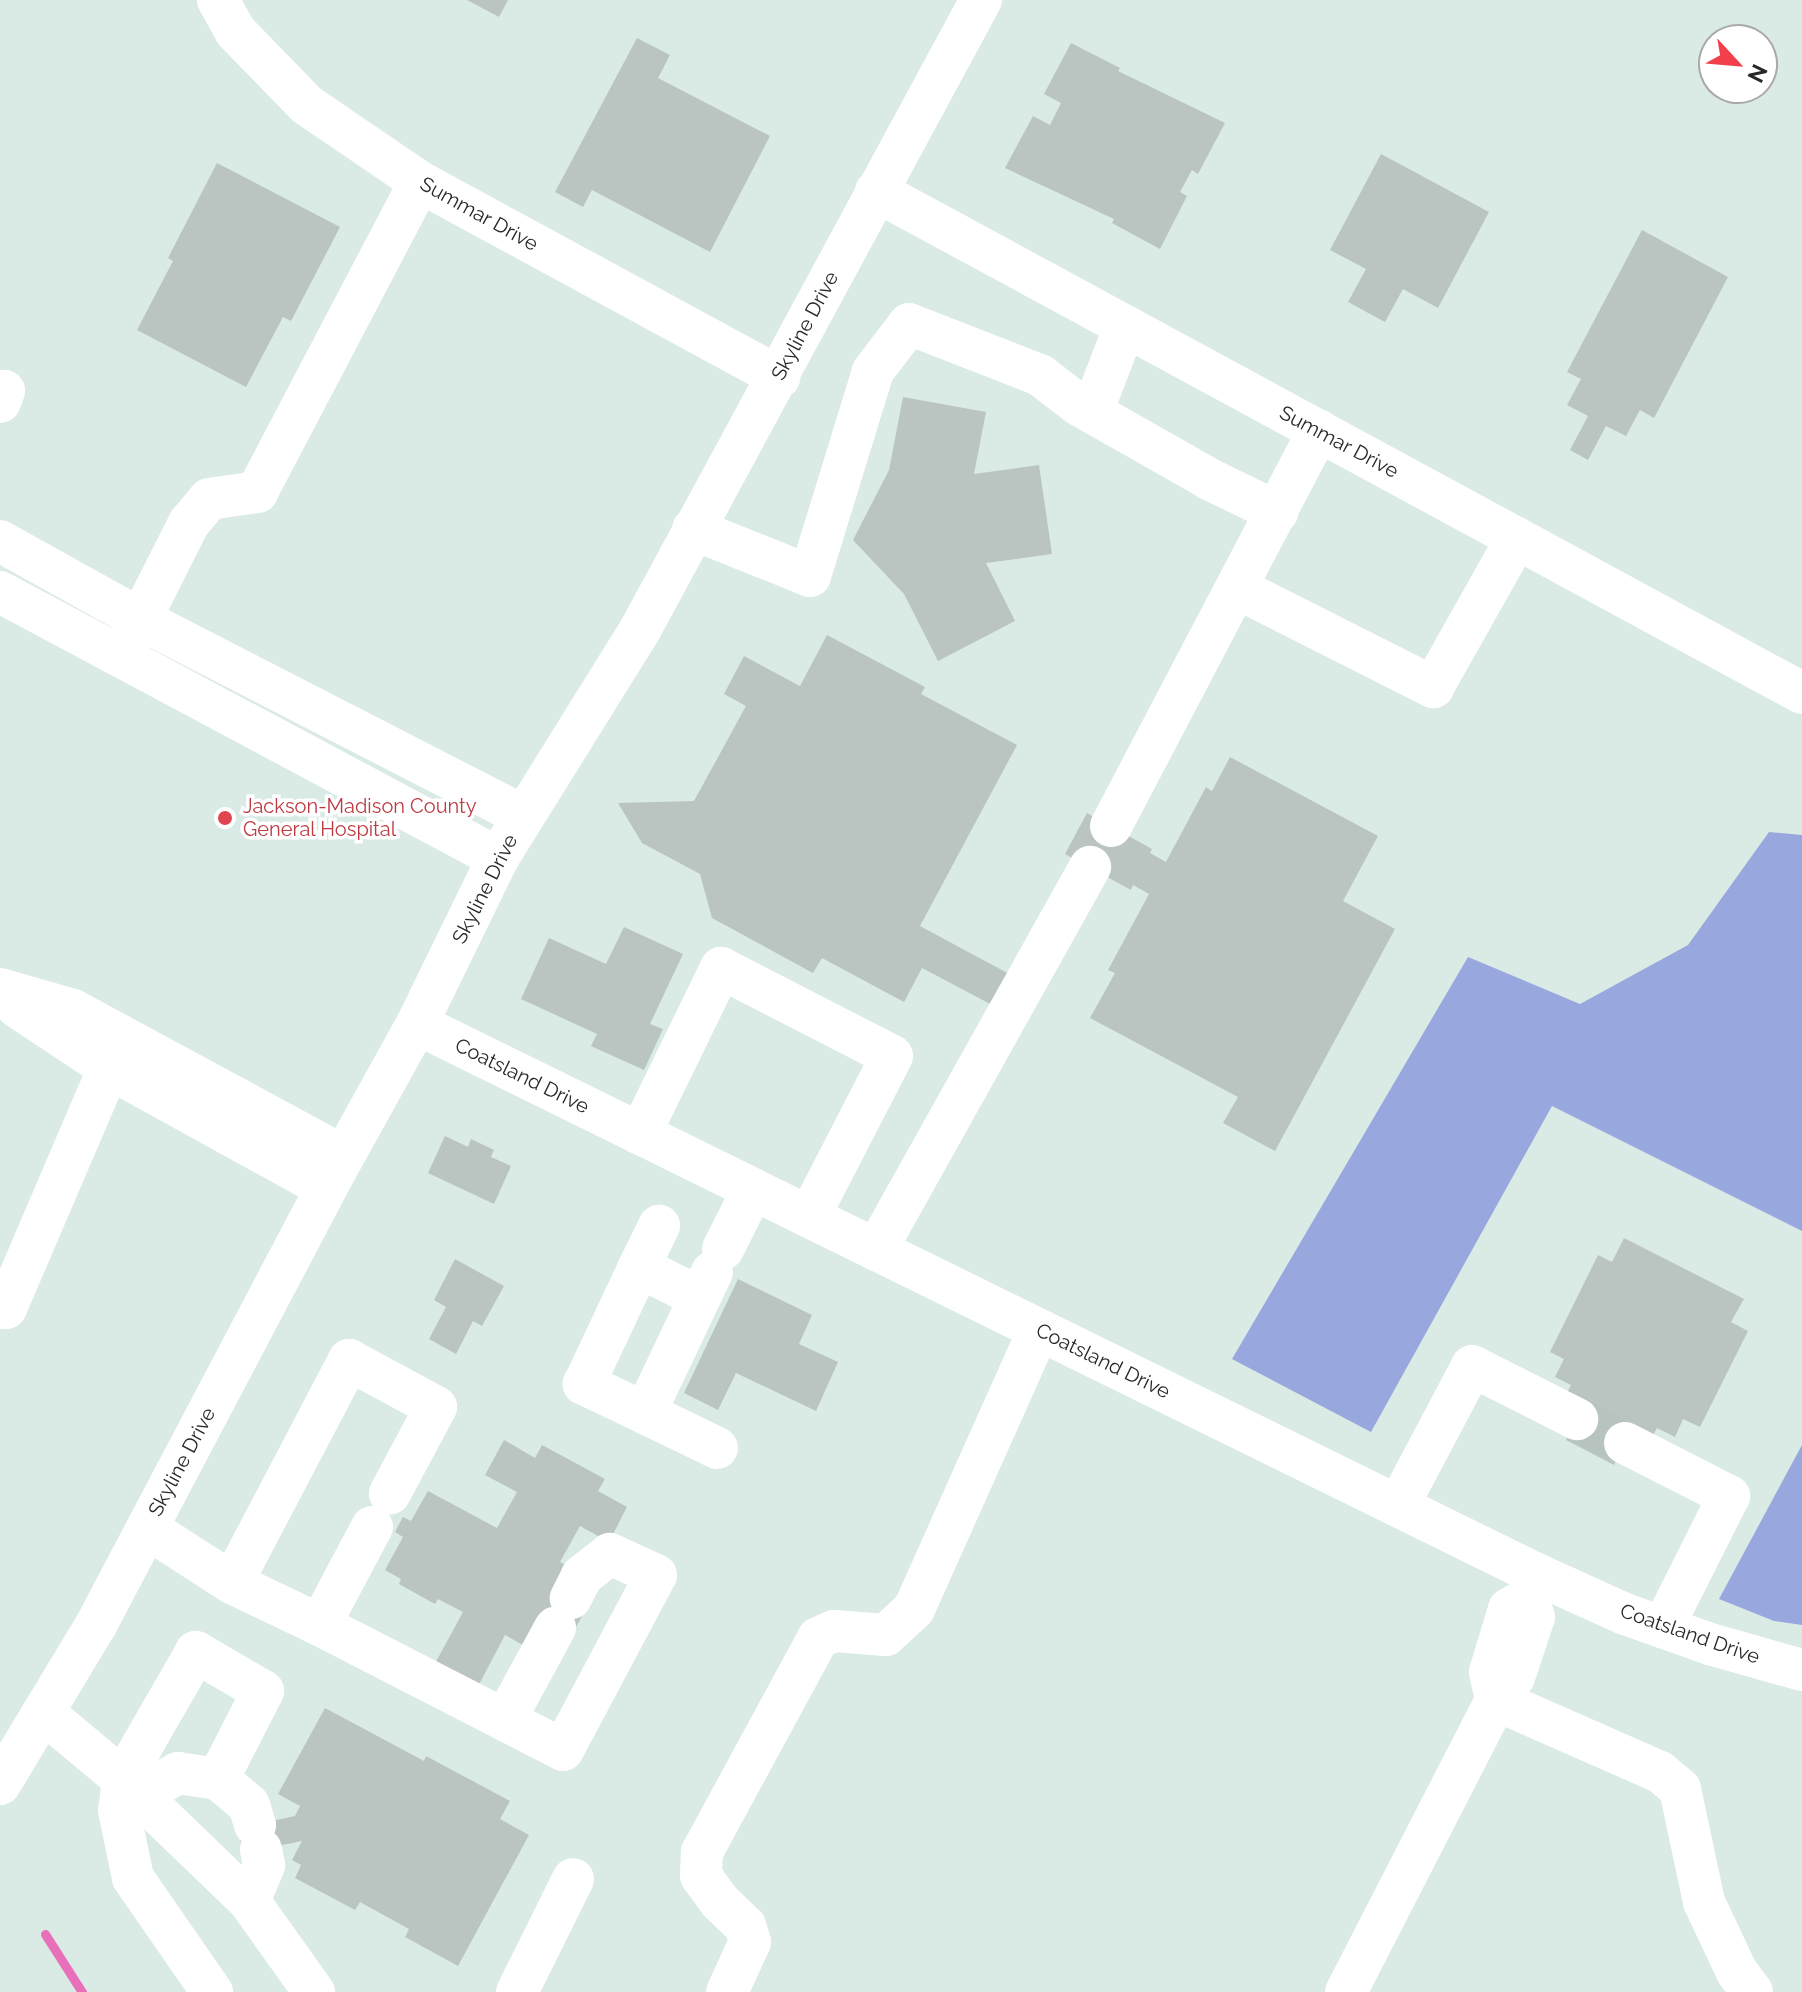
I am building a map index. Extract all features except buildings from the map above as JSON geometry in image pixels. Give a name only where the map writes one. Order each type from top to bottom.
[{"type":"street","name":"Summar Drive","points":[[218,0],[235,31],[307,105],[420,182],[779,377]]},
{"type":"street","name":"Skyline Drive","points":[[0,1784],[45,1714],[147,1528],[417,1024],[498,858],[641,628],[981,0]]},
{"type":"street","points":[[122,656],[189,523],[209,499],[257,492],[420,182]]},
{"type":"street","name":"Summar Drive","points":[[876,191],[1802,693]]},
{"type":"street","points":[[693,529],[810,576],[873,371],[909,324],[1040,375],[1092,412],[1209,479],[1277,512]]},
{"type":"street","points":[[1092,412],[1125,326]]},
{"type":"street","points":[[1111,826],[1319,430]]},
{"type":"street","points":[[1237,588],[1433,687],[1517,538]]},
{"type":"street","points":[[0,541],[140,619],[523,816]]},
{"type":"street","points":[[0,592],[498,858]]},
{"type":"street","points":[[876,1250],[1090,867]]},
{"type":"street","points":[[640,1134],[721,968],[892,1056],[809,1217]]},
{"type":"street","points":[[0,992],[59,1005],[119,1053],[335,1172]]},
{"type":"street","name":"Coatsland Drive","points":[[417,1024],[1398,1506],[1531,1586],[1802,1670]]},
{"type":"street","points":[[0,1307],[6,1308],[119,1053]]},
{"type":"street","points":[[645,1413],[753,1189]]},
{"type":"street","points":[[659,1226],[584,1384],[717,1448]]},
{"type":"street","points":[[639,1267],[711,1272]]},
{"type":"street","points":[[727,1992],[750,1942],[745,1926],[720,1902],[701,1876],[702,1852],[802,1661],[818,1638],[834,1631],[886,1635],[914,1609],[1039,1330]]},
{"type":"street","points":[[232,1583],[349,1360],[436,1407],[320,1625]]},
{"type":"street","points":[[1398,1506],[1472,1366],[1577,1419]]},
{"type":"street","points":[[1625,1443],[1729,1496],[1663,1627]]},
{"type":"street","points":[[147,1528],[232,1583],[563,1750],[656,1575],[610,1554],[582,1576],[505,1720]]},
{"type":"street","points":[[1346,1992],[1496,1700],[1490,1672],[1509,1609],[1531,1586]]},
{"type":"street","points":[[212,1992],[133,1878],[119,1810],[196,1652],[263,1691],[218,1779]]},
{"type":"street","points":[[1496,1700],[1660,1772],[1680,1789],[1704,1902],[1737,1972],[1752,1992]]},
{"type":"street","points":[[45,1714],[131,1787],[249,1901],[314,1992]]},
{"type":"street","points":[[131,1787],[178,1773],[218,1779],[249,1805],[264,1865],[249,1901]]},
{"type":"street","points":[[517,1992],[573,1879]]},
{"type":"shaded area","points":[[1769,832],[1802,835],[1802,1231],[1552,1106],[1371,1432],[1232,1359],[1468,957],[1580,1004],[1688,945]]},
{"type":"shaded area","points":[[1802,1445],[1802,1625],[1774,1621],[1719,1599]]},
{"type":"waterway","points":[[45,1934],[82,1992]]},
{"type":"tunnel","points":[[1577,1419],[1625,1443]]},
{"type":"place","name":"Jackson-Madison County General Hospital","points":[[225,818]]}]
